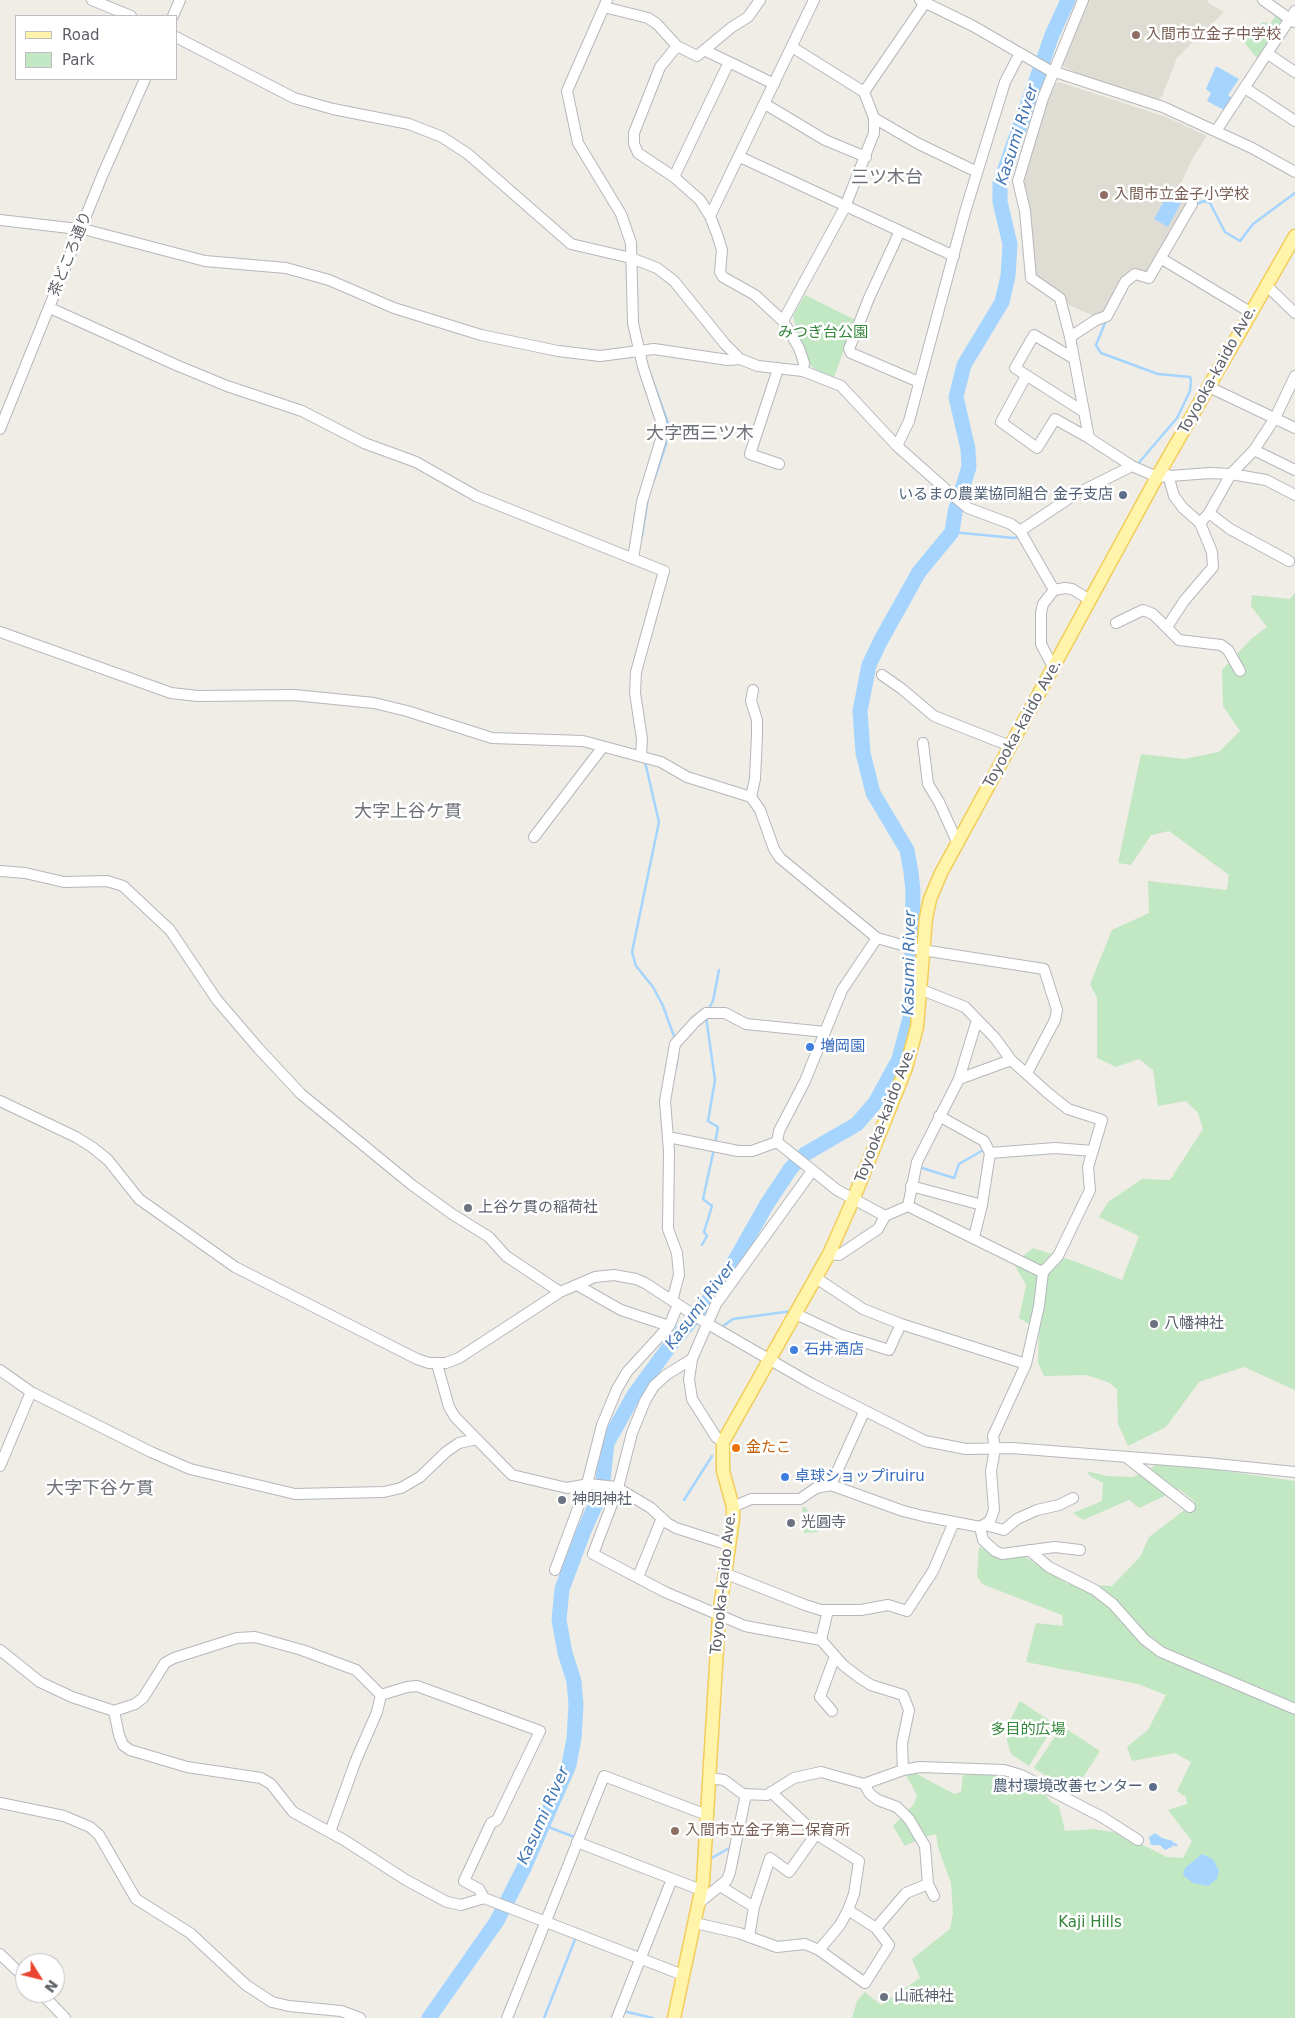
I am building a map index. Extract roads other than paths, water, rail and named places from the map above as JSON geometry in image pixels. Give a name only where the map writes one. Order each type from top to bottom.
[{"type":"main road","name":"Toyooka-kaido Ave.","points":[[674,2018],[701,1896],[719,1615],[733,1507],[723,1471],[723,1442],[829,1254],[853,1200],[906,1068],[917,1027],[922,990],[920,949],[930,899],[1010,746],[1054,669],[1090,600],[1162,476],[1250,312],[1295,236]]},
{"type":"street","points":[[92,0],[129,15]]},
{"type":"street","points":[[173,15],[180,0]]},
{"type":"street","points":[[633,560],[644,495],[662,436],[661,421],[638,350],[633,323],[631,243],[621,214],[578,143],[568,104],[567,91],[572,75],[605,4],[648,18],[657,24],[677,46],[697,56],[748,17],[760,0]]},
{"type":"street","points":[[710,216],[814,0]]},
{"type":"street","points":[[1083,0],[1052,71],[1027,146],[1018,181],[1025,211],[1031,278],[1060,298],[1070,337],[1089,438]]},
{"type":"street","points":[[1216,131],[1293,18],[1263,0]]},
{"type":"street","points":[[864,92],[927,2],[1052,71],[1163,107],[1216,131],[1295,172]]},
{"type":"street","points":[[178,38],[294,98],[310,104],[409,124],[442,137],[468,154],[571,244],[632,258],[657,268],[674,281],[725,344],[740,359],[758,366],[803,371],[841,386],[897,446],[968,508],[1011,524],[1021,534],[1054,590]]},
{"type":"street","points":[[677,46],[660,67],[634,133],[634,144],[638,153],[674,177],[700,200],[710,216],[722,250],[720,272],[724,277],[754,295],[782,321],[799,348],[804,363],[803,371]]},
{"type":"street","points":[[782,321],[845,207],[874,133],[874,118],[864,92],[792,47]]},
{"type":"street","points":[[704,50],[774,84]]},
{"type":"street","points":[[897,446],[909,421],[977,172],[1005,82],[1024,54]]},
{"type":"street","points":[[1268,54],[1295,72]]},
{"type":"street","points":[[674,177],[729,62]]},
{"type":"street","name":"茶どころ通り","points":[[0,429],[80,230],[145,80]]},
{"type":"street","points":[[1245,88],[1295,121]]},
{"type":"street","points":[[765,104],[825,140],[866,157]]},
{"type":"street","points":[[874,118],[917,143],[977,172]]},
{"type":"street","points":[[740,157],[954,256]]},
{"type":"street","points":[[1070,337],[1096,320],[1107,316],[1125,282],[1135,274],[1149,278],[1162,259],[1192,204]]},
{"type":"street","points":[[0,220],[103,234],[205,261],[271,266],[299,271],[329,280],[394,308],[509,342],[588,356],[654,349],[728,360],[740,359]]},
{"type":"street","points":[[900,231],[869,298],[849,350],[851,353],[919,382]]},
{"type":"street","points":[[1162,259],[1250,312]]},
{"type":"street","points":[[1266,285],[1295,313]]},
{"type":"street","points":[[50,308],[227,386],[302,411],[364,443],[416,462],[476,496],[664,571],[636,672],[635,693],[642,739],[641,756]]},
{"type":"street","points":[[1073,358],[1034,336],[1015,368],[1084,412]]},
{"type":"street","points":[[778,369],[750,454],[779,464]]},
{"type":"street","points":[[1026,376],[1001,422],[1037,448],[1055,419],[1132,466],[1162,476],[1231,474],[1266,480],[1295,494]]},
{"type":"street","points":[[1200,523],[1231,474],[1254,450],[1275,418],[1295,376]]},
{"type":"street","points":[[1209,387],[1295,428]]},
{"type":"street","points":[[1254,450],[1295,470]]},
{"type":"street","points":[[1021,534],[1074,495],[1132,466]]},
{"type":"street","points":[[1162,476],[1183,508],[1200,523],[1212,552],[1213,567],[1184,601],[1167,627]]},
{"type":"street","points":[[1208,513],[1230,529],[1289,562]]},
{"type":"street","points":[[1054,669],[1041,644],[1041,613],[1043,604],[1054,590],[1072,589],[1090,600]]},
{"type":"street","points":[[1116,623],[1142,610],[1153,614],[1179,640],[1220,645],[1228,650],[1240,671]]},
{"type":"street","points":[[0,632],[158,689],[184,696],[294,695],[374,704],[407,711],[492,738],[574,740],[641,756],[661,762],[687,777],[751,797],[760,810],[774,849],[780,858],[877,938],[893,944],[1044,969],[1057,1010],[1056,1020],[1027,1073]]},
{"type":"street","points":[[882,675],[902,688],[934,716],[1010,746]]},
{"type":"street","points":[[751,797],[755,780],[757,735],[756,720],[751,701],[753,690]]},
{"type":"street","points":[[923,742],[928,784],[939,802],[958,844]]},
{"type":"street","points":[[534,837],[602,748]]},
{"type":"street","points":[[0,871],[25,873],[64,882],[107,881],[123,886],[170,930],[217,1000],[301,1094],[412,1185],[452,1214],[489,1237],[506,1256],[560,1292]]},
{"type":"street","points":[[777,1142],[779,1130],[805,1080],[842,990],[877,938]]},
{"type":"street","points":[[922,990],[964,1007],[995,1038],[1011,1060],[1068,1109],[1102,1120],[1088,1167],[1090,1190],[1086,1202],[1058,1256],[1045,1270],[1040,1284],[1039,1306],[1026,1364],[994,1436],[995,1449],[991,1471],[994,1510],[990,1521],[983,1526]]},
{"type":"street","points":[[555,1570],[588,1484],[602,1424],[617,1389],[627,1372],[669,1326],[678,1305],[679,1275],[677,1253],[668,1229],[668,1137],[665,1101],[675,1044],[706,1013],[725,1013],[746,1024],[825,1032]]},
{"type":"street","points":[[908,1206],[917,1162],[959,1079],[977,1020]]},
{"type":"street","points":[[959,1079],[1011,1060]]},
{"type":"street","points":[[0,1101],[88,1144],[108,1160],[139,1199],[235,1267],[417,1359],[438,1364],[459,1358],[560,1292],[604,1275],[626,1276],[645,1284],[706,1323],[864,1412],[925,1441],[966,1449],[1012,1448],[1295,1472]]},
{"type":"street","points":[[939,1116],[984,1141],[990,1153],[982,1205],[974,1237]]},
{"type":"street","points":[[668,1137],[738,1151],[752,1151],[777,1142]]},
{"type":"street","points":[[777,1142],[812,1171],[853,1200],[886,1216]]},
{"type":"street","points":[[990,1153],[1055,1148],[1093,1151]]},
{"type":"street","points":[[723,1442],[716,1437],[692,1400],[690,1379],[692,1359],[706,1323],[716,1304],[812,1171]]},
{"type":"street","points":[[911,1186],[982,1205]]},
{"type":"street","points":[[829,1254],[839,1254],[878,1229],[886,1216],[908,1206],[1040,1271],[1045,1270]]},
{"type":"street","points":[[816,1278],[863,1309],[901,1324],[1026,1364]]},
{"type":"street","points":[[577,1284],[621,1310],[669,1326]]},
{"type":"street","points":[[796,1314],[841,1335],[889,1350],[901,1324]]},
{"type":"street","points":[[692,1359],[666,1375],[654,1386],[644,1401],[635,1424],[617,1488],[592,1554],[638,1578],[745,1626],[821,1640],[835,1656],[860,1678],[871,1685],[903,1695],[909,1710],[902,1744],[903,1770]]},
{"type":"street","points":[[438,1364],[449,1408],[455,1417],[512,1475],[567,1488],[588,1484],[617,1488],[651,1508],[676,1528],[729,1545]]},
{"type":"street","points":[[0,1370],[32,1392],[150,1452],[190,1469],[295,1494],[384,1492],[402,1488],[420,1477],[446,1452],[459,1443],[477,1439]]},
{"type":"street","points":[[0,1466],[32,1392]]},
{"type":"street","points":[[831,1484],[864,1412]]},
{"type":"street","points":[[1126,1457],[1190,1507]]},
{"type":"street","points":[[733,1507],[751,1500],[800,1499],[816,1488],[831,1484],[903,1511],[1004,1530],[1017,1519],[1037,1510],[1059,1505],[1073,1498]]},
{"type":"street","points":[[638,1578],[662,1518]]},
{"type":"street","points":[[724,1573],[804,1605],[828,1610],[861,1610],[888,1605],[907,1611],[933,1571],[954,1522]]},
{"type":"street","points":[[983,1526],[983,1540],[995,1551],[1014,1554],[1055,1547],[1080,1550]]},
{"type":"street","points":[[1029,1550],[1049,1567],[1095,1590],[1112,1604],[1144,1640],[1161,1652],[1295,1709]]},
{"type":"street","points":[[821,1640],[828,1610]]},
{"type":"street","points":[[0,1650],[40,1682],[72,1697],[114,1711],[135,1704],[143,1698],[165,1663],[174,1658],[237,1638],[256,1637],[356,1670],[381,1695]]},
{"type":"street","points":[[832,1711],[820,1697],[835,1656]]},
{"type":"street","points":[[381,1695],[406,1687],[417,1686],[540,1731],[497,1820],[491,1823],[464,1881],[479,1889],[487,1899],[683,1975]]},
{"type":"street","points":[[330,1832],[356,1760],[378,1712],[381,1695]]},
{"type":"street","points":[[114,1711],[118,1735],[123,1745],[130,1750],[188,1767],[261,1778],[271,1784],[293,1812],[367,1853],[406,1880],[446,1902],[461,1905],[487,1899]]},
{"type":"street","points":[[709,1778],[724,1780],[746,1794],[767,1795],[794,1778],[821,1772],[864,1784],[903,1770],[920,1767],[1010,1772],[1102,1817],[1138,1840]]},
{"type":"street","points":[[507,2018],[604,1776],[707,1815]]},
{"type":"street","points":[[864,1784],[870,1794],[878,1800],[896,1807],[909,1820],[924,1846],[928,1884],[934,1896]]},
{"type":"street","points":[[771,1792],[816,1834],[859,1861],[854,1894],[848,1910],[840,1925],[819,1950]]},
{"type":"street","points":[[577,1842],[672,1879],[701,1896],[727,1880],[746,1794]]},
{"type":"street","points":[[0,1803],[64,1816],[90,1827],[99,1835],[136,1899],[190,1933],[246,1985],[272,2002],[289,2006],[341,2011],[360,2018]]},
{"type":"street","points":[[750,1937],[754,1908],[770,1858],[789,1872],[816,1834]]},
{"type":"street","points":[[617,2018],[672,1879]]},
{"type":"street","points":[[876,1928],[906,1893],[928,1884]]},
{"type":"street","points":[[720,1886],[754,1908]]},
{"type":"street","points":[[695,1923],[750,1937],[777,1947],[805,1944],[819,1950],[865,1983],[888,1949],[887,1940],[876,1928],[848,1910]]},
{"type":"street","points":[[0,1954],[15,1968]]},
{"type":"street","points":[[51,2003],[65,2018]]},
{"type":"water","points":[[1216,66],[1239,79],[1228,95],[1232,98],[1224,110],[1207,101],[1211,93],[1206,89]]},
{"type":"water","points":[[1169,191],[1183,199],[1168,227],[1154,219]]},
{"type":"water","points":[[1155,1833],[1162,1838],[1173,1841],[1172,1847],[1165,1850],[1160,1845],[1151,1845],[1149,1837]]},
{"type":"water","points":[[1202,1854],[1213,1859],[1219,1871],[1217,1879],[1208,1886],[1193,1883],[1183,1875],[1185,1868]]},
{"type":"waterway","name":"Kasumi River","points":[[429,2018],[497,1921],[524,1868],[569,1765],[574,1738],[576,1705],[574,1681],[565,1653],[559,1620],[562,1589],[583,1533],[602,1490],[607,1443],[634,1395],[672,1343],[711,1297],[729,1271],[767,1204],[791,1168],[805,1154],[857,1124],[875,1103],[899,1059],[911,1014],[913,891],[911,872],[907,850],[873,793],[863,753],[860,711],[869,665],[881,640],[919,572],[952,532],[955,512],[969,467],[968,449],[956,397],[964,365],[1002,302],[1008,276],[1010,244],[1000,202],[1000,183],[1052,35],[1068,0]]},
{"type":"waterway","points":[[1196,204],[1204,201],[1210,203],[1225,232],[1240,241],[1253,224],[1295,193]]},
{"type":"waterway","points":[[1105,323],[1096,345],[1101,353],[1158,374],[1190,377],[1191,380],[1190,391],[1177,418],[1136,466]]},
{"type":"waterway","points":[[650,373],[668,423],[666,444],[654,480]]},
{"type":"waterway","points":[[642,536],[648,497]]},
{"type":"waterway","points":[[952,532],[1014,538],[1021,536]]},
{"type":"waterway","points":[[645,762],[659,822],[632,952],[636,966],[653,987],[663,1006],[675,1039]]},
{"type":"waterway","points":[[708,1010],[713,1001],[719,970]]},
{"type":"waterway","points":[[706,1017],[715,1080],[708,1121],[718,1127],[715,1144]]},
{"type":"waterway","points":[[676,1068],[678,1054]]},
{"type":"waterway","points":[[702,1245],[707,1236],[704,1232],[712,1206],[703,1199],[714,1149]]},
{"type":"waterway","points":[[919,1167],[954,1178],[959,1164],[985,1149]]},
{"type":"waterway","points":[[723,1326],[733,1319],[792,1311]]},
{"type":"waterway","points":[[684,1500],[712,1456]]},
{"type":"waterway","points":[[543,1825],[577,1838]]},
{"type":"waterway","points":[[710,1859],[731,1847]]},
{"type":"waterway","points":[[544,2018],[576,1937]]},
{"type":"waterway","points":[[623,2011],[653,2018]]},
{"type":"place","name":"入間市立金子中学校","points":[[1136,35]]},
{"type":"place","name":"入間市立金子小学校","points":[[1104,195]]},
{"type":"place","name":"いるまの農業協同組合 金子支店","points":[[1123,495]]},
{"type":"place","name":"増岡園","points":[[810,1047]]},
{"type":"place","name":"上谷ケ貫の稲荷社","points":[[468,1208]]},
{"type":"place","name":"八幡神社","points":[[1154,1324]]},
{"type":"place","name":"石井酒店","points":[[794,1350]]},
{"type":"place","name":"金たこ","points":[[736,1448]]},
{"type":"place","name":"卓球ショップiruiru","points":[[785,1477]]},
{"type":"place","name":"神明神社","points":[[562,1500]]},
{"type":"place","name":"光圓寺","points":[[791,1523]]},
{"type":"place","name":"農村環境改善センター","points":[[1153,1787]]},
{"type":"place","name":"入間市立金子第二保育所","points":[[675,1831]]},
{"type":"place","name":"山祇神社","points":[[884,1997]]},
{"type":"district","name":"三ツ木台","points":[[887,178]]},
{"type":"district","name":"大字西三ツ木","points":[[700,434]]},
{"type":"district","name":"大字上谷ケ貫","points":[[408,812]]},
{"type":"district","name":"大字下谷ケ貫","points":[[100,1489]]},
{"type":"park label","name":"みつぎ台公園","points":[[823,333]]},
{"type":"park label","name":"多目的広場","points":[[1028,1730]]},
{"type":"park label","name":"Kaji Hills","points":[[1090,1923]]}]
